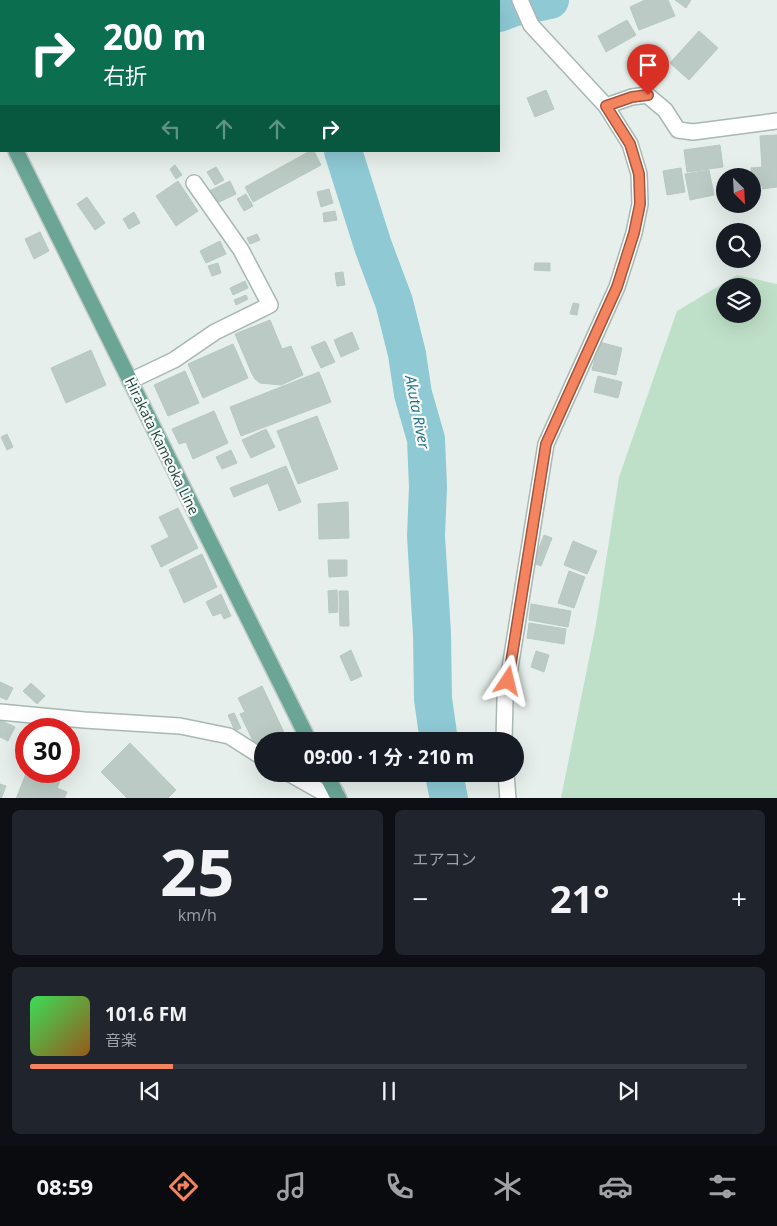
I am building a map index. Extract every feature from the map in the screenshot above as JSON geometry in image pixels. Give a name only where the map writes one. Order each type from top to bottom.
[{"type":"main road","name":"Hirakata Kameoka Line","points":[[16,152],[305,732]]},
{"type":"main road","points":[[330,782],[337,796]]},
{"type":"street","points":[[504,732],[505,699],[546,444],[617,287],[634,233],[640,204],[639,174],[630,144],[606,106],[532,25],[520,0]]},
{"type":"street","points":[[606,106],[632,97],[648,95],[665,110],[678,130],[693,132],[777,121]]},
{"type":"street","points":[[130,381],[174,360],[215,332],[270,306],[242,250],[194,183]]},
{"type":"street","points":[[0,712],[180,726],[229,736],[254,752]]},
{"type":"street","points":[[304,782],[322,792],[337,796]]},
{"type":"street","points":[[507,782],[508,798]]},
{"type":"green space","points":[[737,275],[750,278],[732,278]]},
{"type":"green space","points":[[761,280],[777,284],[777,798],[561,798],[596,624],[619,477],[677,311],[716,288],[716,323],[761,323]]},
{"type":"building","points":[[645,0],[668,0],[675,16],[639,30],[630,7]]},
{"type":"building","points":[[675,0],[691,0],[686,8]]},
{"type":"building","points":[[627,20],[636,35],[606,52],[598,36]]},
{"type":"building","points":[[699,31],[718,48],[689,80],[670,63]]},
{"type":"building","points":[[546,90],[554,109],[535,117],[527,98]]},
{"type":"building","points":[[777,135],[777,187],[762,189],[761,168],[751,168],[762,167],[760,136]]},
{"type":"building","points":[[720,145],[723,167],[687,172],[684,150]]},
{"type":"building","points":[[308,152],[314,152],[321,165],[253,202],[245,187]]},
{"type":"building","points":[[175,165],[182,175],[176,179],[170,169]]},
{"type":"building","points":[[216,167],[224,180],[215,185],[207,172]]},
{"type":"building","points":[[681,168],[685,192],[667,195],[663,171]]},
{"type":"building","points":[[709,170],[714,195],[690,200],[685,174]]},
{"type":"building","points":[[178,181],[198,211],[176,226],[156,196]]},
{"type":"building","points":[[230,181],[236,194],[215,204],[209,191]]},
{"type":"building","points":[[329,189],[333,203],[321,207],[317,192]]},
{"type":"building","points":[[246,194],[253,206],[244,211],[237,199]]},
{"type":"building","points":[[87,197],[105,223],[95,230],[77,204]]},
{"type":"building","points":[[335,211],[337,220],[324,222],[323,213]]},
{"type":"building","points":[[134,212],[140,223],[129,229],[123,219]]},
{"type":"building","points":[[40,232],[49,251],[34,259],[25,239]]},
{"type":"building","points":[[257,234],[260,240],[250,244],[247,238]]},
{"type":"building","points":[[220,241],[226,254],[206,263],[200,251]]},
{"type":"building","points":[[218,263],[221,273],[212,276],[208,266]]},
{"type":"building","points":[[535,263],[550,263],[550,271],[534,270]]},
{"type":"building","points":[[343,272],[345,285],[337,286],[335,273]]},
{"type":"building","points":[[245,281],[248,288],[233,295],[230,288]]},
{"type":"building","points":[[246,295],[248,299],[236,305],[234,300]]},
{"type":"building","points":[[573,303],[579,304],[577,315],[570,314]]},
{"type":"building","points":[[270,320],[282,349],[291,346],[303,375],[281,385],[260,383],[255,379],[235,334]]},
{"type":"building","points":[[352,332],[359,349],[341,357],[334,340]]},
{"type":"building","points":[[325,341],[335,362],[321,368],[311,347]]},
{"type":"building","points":[[599,342],[622,348],[616,375],[592,370]]},
{"type":"building","points":[[233,344],[248,378],[203,398],[188,364]]},
{"type":"building","points":[[91,350],[106,385],[66,403],[51,368]]},
{"type":"building","points":[[185,371],[199,403],[168,416],[154,385]]},
{"type":"building","points":[[319,372],[331,402],[241,436],[230,407]]},
{"type":"building","points":[[598,376],[622,382],[618,398],[594,392]]},
{"type":"building","points":[[214,411],[228,443],[193,459],[186,442],[179,444],[172,429]]},
{"type":"building","points":[[317,416],[338,469],[298,484],[277,431]]},
{"type":"building","points":[[266,429],[275,447],[251,458],[242,440]]},
{"type":"building","points":[[7,434],[13,447],[7,450],[1,437]]},
{"type":"building","points":[[231,450],[237,463],[222,469],[216,457]]},
{"type":"building","points":[[286,466],[301,502],[279,511],[268,483],[234,497],[230,488]]},
{"type":"building","points":[[348,502],[349,538],[319,539],[318,504]]},
{"type":"building","points":[[178,508],[198,548],[161,567],[151,546],[169,537],[159,517]]},
{"type":"building","points":[[544,535],[552,538],[541,566],[533,563]]},
{"type":"building","points":[[573,541],[597,551],[587,574],[564,565]]},
{"type":"building","points":[[202,554],[217,587],[184,603],[169,570]]},
{"type":"building","points":[[328,560],[347,560],[347,576],[329,577]]},
{"type":"building","points":[[569,571],[585,577],[574,608],[558,603]]},
{"type":"building","points":[[337,590],[338,612],[329,613],[328,591]]},
{"type":"building","points":[[339,591],[348,591],[349,626],[340,626]]},
{"type":"building","points":[[221,594],[231,616],[224,619],[221,613],[213,616],[206,602]]},
{"type":"building","points":[[531,604],[571,611],[568,627],[529,620]]},
{"type":"building","points":[[529,623],[566,629],[564,644],[527,638]]},
{"type":"building","points":[[351,650],[362,676],[351,681],[340,656]]},
{"type":"building","points":[[536,651],[549,655],[544,672],[531,667]]},
{"type":"building","points":[[0,682],[13,688],[7,700],[0,697]]},
{"type":"building","points":[[31,683],[45,696],[37,704],[23,691]]},
{"type":"building","points":[[262,686],[284,732],[254,732],[254,743],[240,714],[245,712],[238,698]]},
{"type":"building","points":[[234,713],[241,728],[235,731],[228,715]]},
{"type":"building","points":[[0,720],[15,727],[8,741],[0,737]]},
{"type":"building","points":[[130,743],[176,790],[168,798],[127,798],[101,772]]},
{"type":"building","points":[[22,783],[59,783],[57,788],[67,792],[64,798],[16,798]]},
{"type":"building","points":[[0,784],[6,786],[0,798]]},
{"type":"waterway","points":[[500,13],[512,8],[550,0]]},
{"type":"waterway","name":"Akuta River","points":[[343,152],[373,246],[394,302],[407,354],[413,394],[426,439],[428,487],[426,536],[432,634],[433,699],[438,732]]},
{"type":"waterway","name":"Akuta River","points":[[446,782],[449,798]]},
{"type":"route","points":[[508,681],[546,444],[590,343],[617,287],[634,233],[640,204],[639,174],[630,144],[606,106],[632,97],[648,95]]}]
